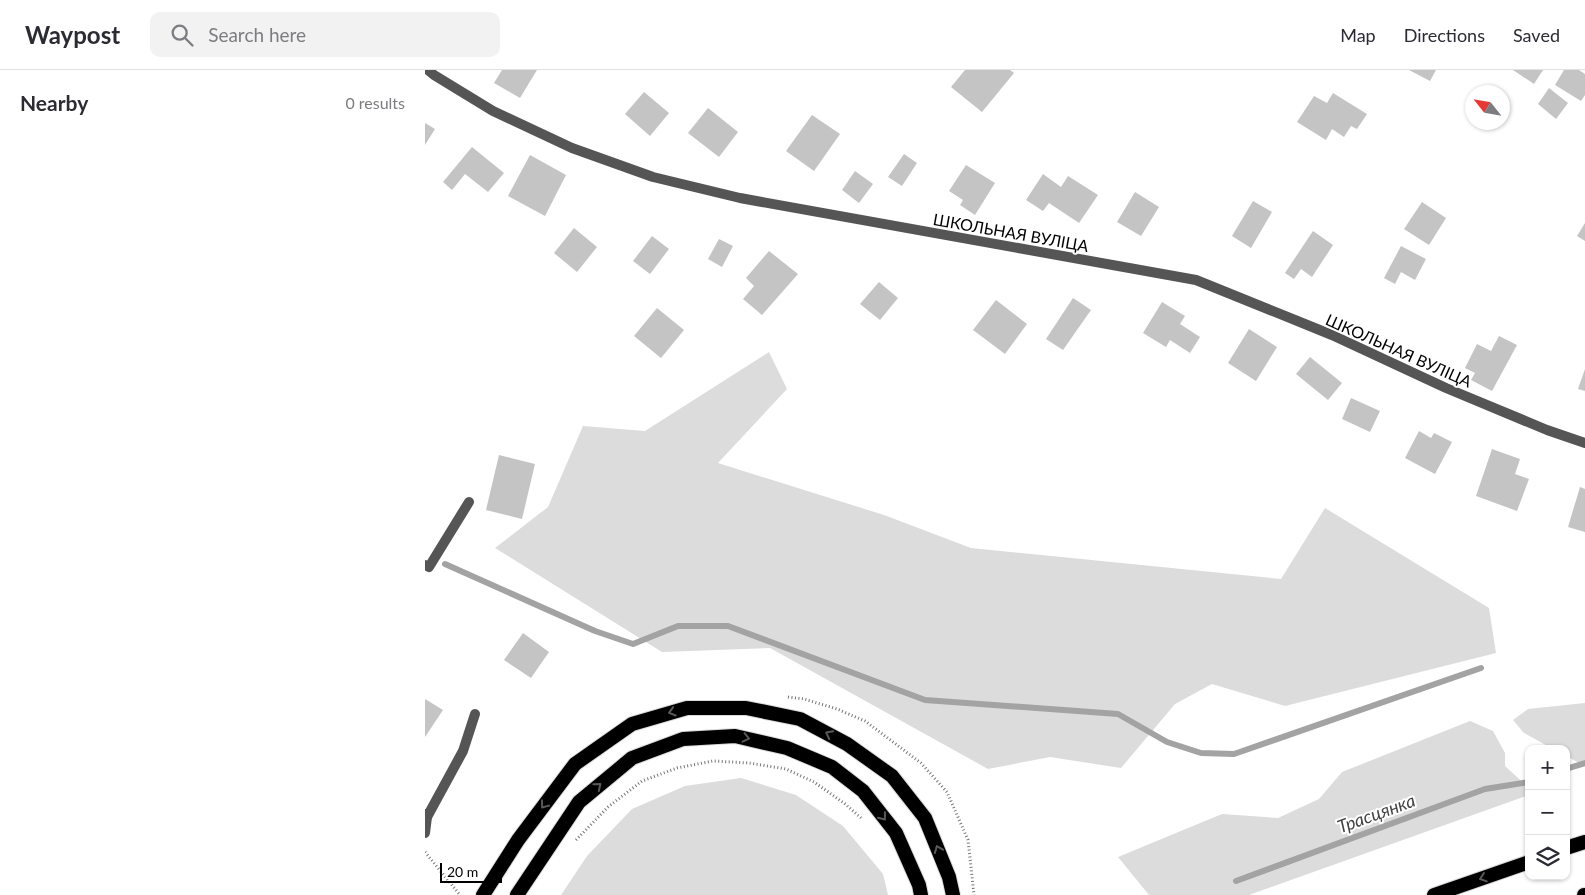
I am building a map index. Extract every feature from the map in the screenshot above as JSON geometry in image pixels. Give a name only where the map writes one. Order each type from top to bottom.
[{"type":"highway","points":[[483,895],[518,840],[575,764],[632,724],[687,708],[746,708],[799,719],[855,749],[892,776],[925,818],[949,878],[953,895]]},
{"type":"highway","points":[[517,895],[579,802],[632,758],[683,739],[735,736],[787,748],[833,767],[863,791],[896,833],[919,885],[921,895]]},
{"type":"highway","points":[[1570,847],[1585,842]]},
{"type":"highway","points":[[1434,895],[1525,863]]},
{"type":"street","name":"ШКОЛЬНАЯ ВУЛІЦА","points":[[428,70],[434,76],[493,110],[572,148],[653,177],[740,198],[1196,280],[1332,335],[1446,388],[1547,430],[1585,443]]},
{"type":"street","points":[[425,565],[429,567],[469,502]]},
{"type":"street","points":[[425,833],[426,816],[463,751],[475,714]]},
{"type":"path","points":[[785,697],[812,702],[865,721],[921,763],[947,792],[968,840],[974,895]]},
{"type":"path","points":[[573,843],[608,807],[642,781],[677,768],[713,761],[749,763],[786,769],[814,782],[844,803],[864,822]]},
{"type":"path","points":[[425,852],[460,895]]},
{"type":"shaded area","points":[[769,352],[787,389],[718,463],[884,515],[971,548],[1281,579],[1325,508],[1489,608],[1496,653],[1285,706],[1212,684],[1175,704],[1121,768],[1050,757],[988,769],[770,648],[662,652],[495,548],[548,507],[583,426],[645,431]]},
{"type":"shaded area","points":[[1585,703],[1585,766],[1570,758],[1570,745],[1546,745],[1524,733],[1513,720],[1528,709]]},
{"type":"shaded area","points":[[1470,721],[1493,731],[1505,753],[1505,766],[1525,784],[1525,796],[1249,895],[1149,895],[1118,857],[1222,814],[1278,818],[1319,799],[1342,772]]},
{"type":"shaded area","points":[[741,778],[796,795],[843,826],[883,874],[888,895],[561,895],[587,856],[632,809],[685,786]]},
{"type":"building","points":[[502,70],[537,70],[520,98],[494,83]]},
{"type":"building","points":[[965,70],[1010,70],[1014,73],[982,112],[951,87]]},
{"type":"building","points":[[1409,70],[1436,70],[1430,81]]},
{"type":"building","points":[[1513,70],[1543,70],[1534,84]]},
{"type":"building","points":[[1564,70],[1579,70],[1585,74],[1585,95],[1581,101],[1555,85]]},
{"type":"building","points":[[1549,88],[1568,103],[1556,119],[1538,104]]},
{"type":"building","points":[[644,92],[669,113],[650,136],[625,114]]},
{"type":"building","points":[[1333,93],[1367,114],[1357,129],[1351,126],[1344,137],[1332,129],[1326,140],[1297,122],[1314,96],[1327,103]]},
{"type":"building","points":[[708,108],[738,132],[719,157],[688,133]]},
{"type":"building","points":[[812,115],[840,134],[814,171],[786,151]]},
{"type":"building","points":[[425,123],[435,129],[425,145]]},
{"type":"building","points":[[472,147],[504,173],[488,192],[465,174],[452,190],[443,182]]},
{"type":"building","points":[[904,154],[917,163],[902,186],[888,177]]},
{"type":"building","points":[[530,155],[566,175],[545,216],[508,196]]},
{"type":"building","points":[[966,165],[995,183],[975,215],[960,205],[963,200],[949,191]]},
{"type":"building","points":[[855,171],[873,184],[859,203],[842,190]]},
{"type":"building","points":[[1043,174],[1061,187],[1068,176],[1098,195],[1079,223],[1049,203],[1043,211],[1026,200]]},
{"type":"building","points":[[1135,192],[1159,207],[1141,236],[1117,222]]},
{"type":"building","points":[[1253,201],[1272,212],[1251,248],[1232,236]]},
{"type":"building","points":[[1422,202],[1446,218],[1429,245],[1404,229]]},
{"type":"building","points":[[1585,223],[1585,241],[1577,236]]},
{"type":"building","points":[[574,228],[597,247],[577,272],[554,253]]},
{"type":"building","points":[[1313,231],[1333,245],[1312,277],[1301,269],[1294,279],[1285,273]]},
{"type":"building","points":[[652,236],[669,249],[650,274],[633,261]]},
{"type":"building","points":[[719,239],[733,246],[722,267],[708,259]]},
{"type":"building","points":[[1401,246],[1426,259],[1415,280],[1401,272],[1395,284],[1384,278]]},
{"type":"building","points":[[769,251],[798,274],[762,315],[743,299],[754,286],[746,278]]},
{"type":"building","points":[[879,282],[898,298],[880,320],[860,304]]},
{"type":"building","points":[[1073,298],[1091,310],[1063,350],[1046,339]]},
{"type":"building","points":[[996,300],[1027,324],[1005,354],[973,330]]},
{"type":"building","points":[[1162,302],[1185,316],[1180,324],[1200,337],[1190,353],[1170,340],[1166,347],[1143,333]]},
{"type":"building","points":[[657,308],[684,330],[661,358],[634,336]]},
{"type":"building","points":[[1249,329],[1277,347],[1256,381],[1228,363]]},
{"type":"building","points":[[1499,336],[1517,345],[1492,391],[1471,380],[1475,373],[1465,368],[1477,344],[1491,351]]},
{"type":"building","points":[[1310,357],[1342,383],[1328,400],[1296,374]]},
{"type":"building","points":[[1585,369],[1585,391],[1578,389]]},
{"type":"building","points":[[1351,398],[1380,411],[1370,432],[1342,419]]},
{"type":"building","points":[[1419,431],[1431,438],[1434,433],[1452,442],[1435,474],[1405,458]]},
{"type":"building","points":[[1492,449],[1520,459],[1515,474],[1529,479],[1517,511],[1476,496]]},
{"type":"building","points":[[499,455],[535,464],[522,519],[486,510]]},
{"type":"building","points":[[1580,487],[1585,489],[1585,532],[1568,527]]},
{"type":"building","points":[[523,633],[549,652],[531,678],[504,660]]},
{"type":"building","points":[[425,699],[443,710],[425,737]]},
{"type":"waterway","points":[[445,564],[595,631],[633,644],[678,626],[728,626],[925,700],[1118,714],[1167,742],[1201,753],[1234,754],[1481,668]]},
{"type":"waterway","name":"Трасцянка","points":[[1570,768],[1585,763]]},
{"type":"waterway","name":"Трасцянка","points":[[1236,881],[1485,789],[1525,783]]}]
